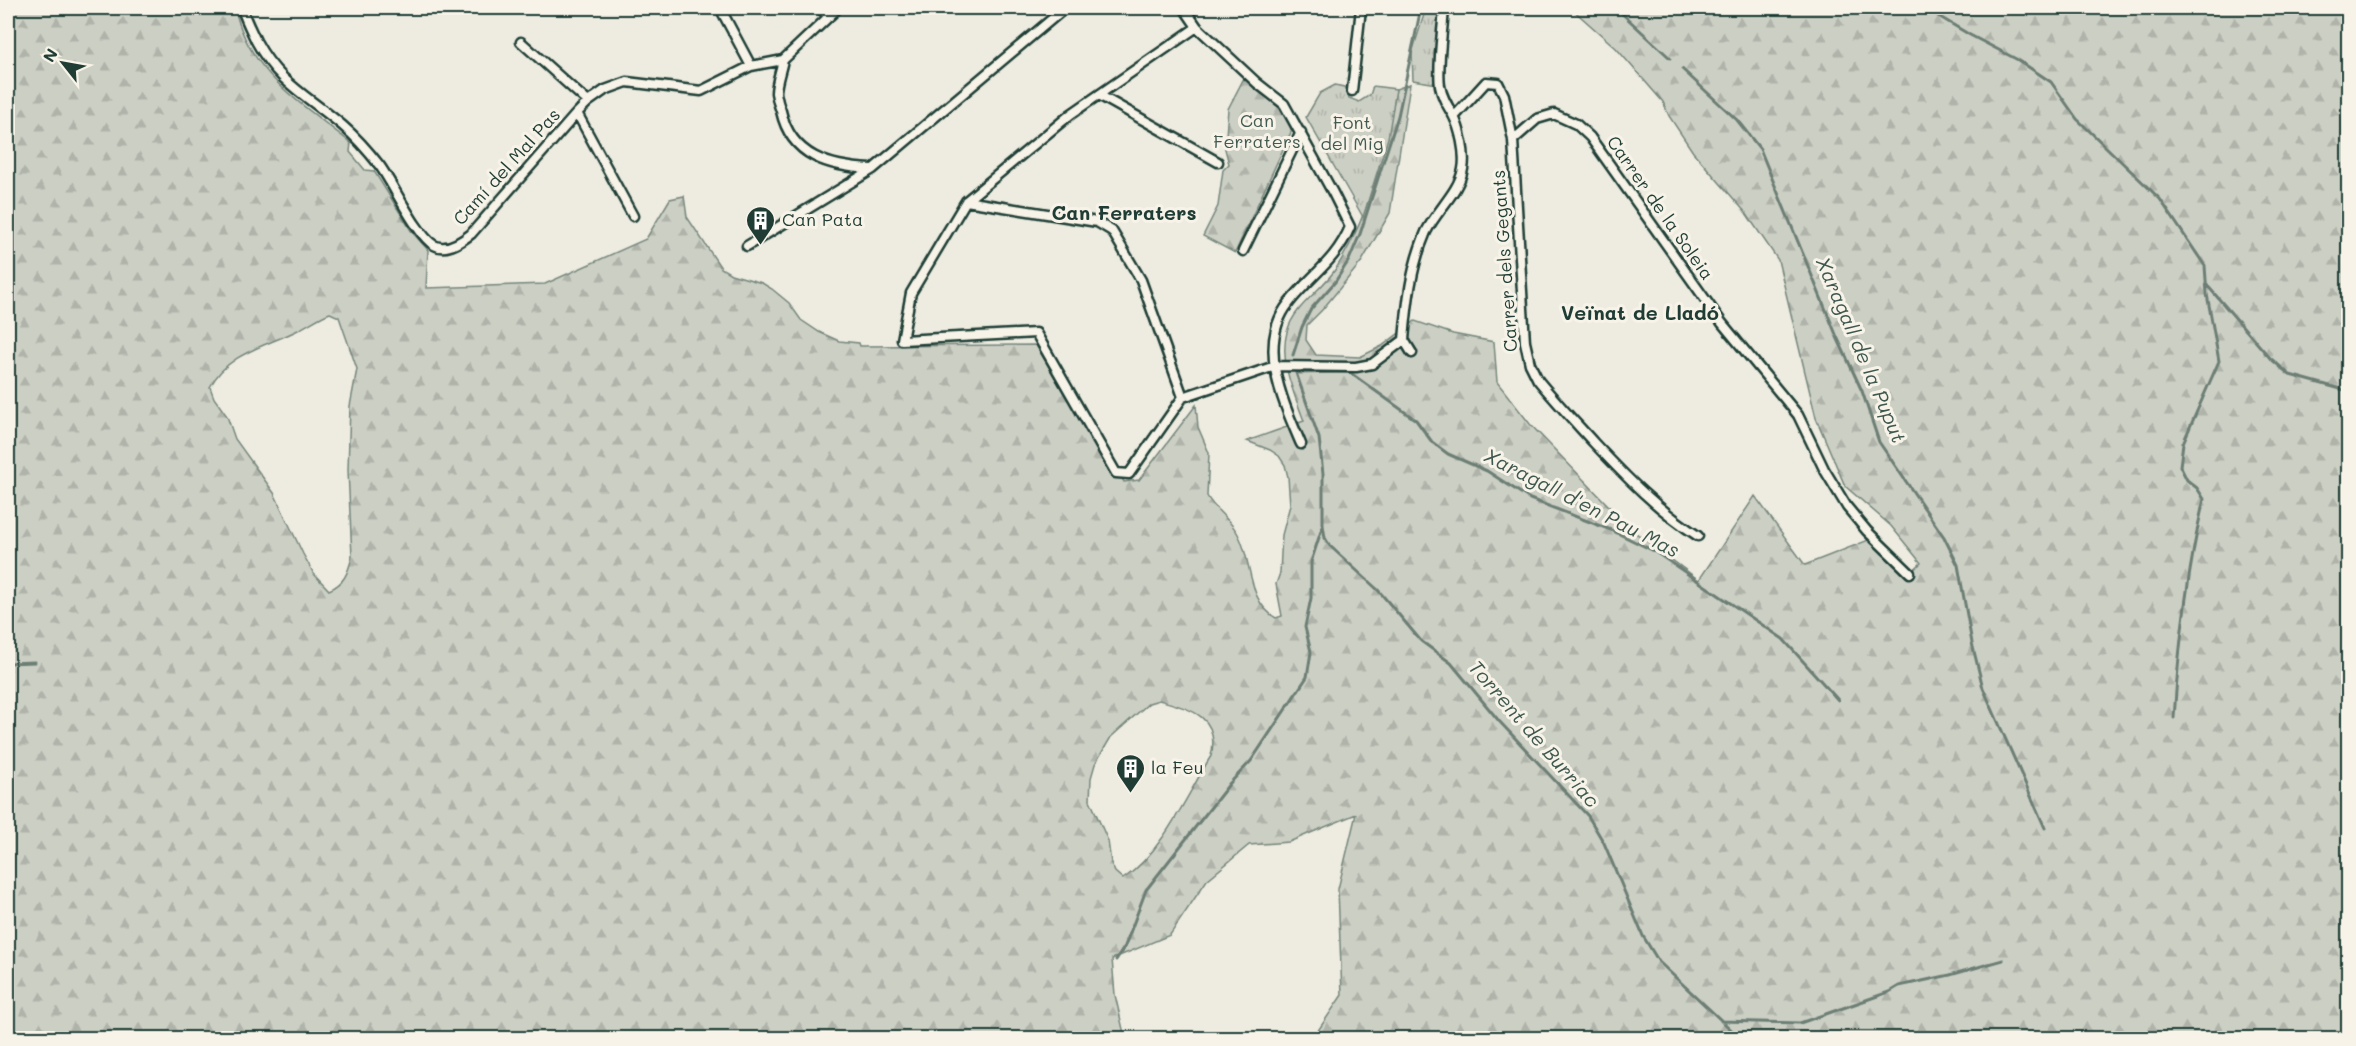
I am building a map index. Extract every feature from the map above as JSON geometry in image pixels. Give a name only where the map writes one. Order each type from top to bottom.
[{"type":"street","name":"Camí del Mal Pas","points":[[242,8],[251,32],[273,69],[357,139],[389,179],[420,232],[428,241],[437,246],[453,245],[471,234],[576,113],[605,90],[627,82],[702,91],[751,66],[783,60]]},
{"type":"street","points":[[720,8],[751,66]]},
{"type":"street","points":[[820,8],[829,17]]},
{"type":"street","points":[[838,8],[783,60],[776,92],[784,127],[803,150],[821,161],[848,168],[873,169]]},
{"type":"street","points":[[747,246],[873,169],[1065,8]]},
{"type":"street","points":[[1184,8],[1197,27],[1257,83],[1284,104],[1350,228],[1342,246],[1288,303],[1275,333],[1275,366],[1286,410],[1301,444]]},
{"type":"street","points":[[1352,92],[1361,8]]},
{"type":"street","points":[[1412,353],[1404,340],[1414,268],[1426,232],[1456,185],[1463,168],[1462,148],[1454,117],[1445,104],[1440,85],[1444,8]]},
{"type":"street","points":[[1197,27],[1071,114],[966,201],[911,293],[902,340],[1036,333],[1116,473],[1129,474],[1183,397],[1275,366],[1356,367],[1372,364],[1404,340]]},
{"type":"street","points":[[521,42],[588,102]]},
{"type":"street","name":"Carrer dels Gegants","points":[[1454,117],[1486,82],[1498,83],[1504,95],[1513,141],[1525,342],[1530,364],[1538,380],[1616,466],[1669,518],[1698,536]]},
{"type":"street","points":[[1099,95],[1218,162]]},
{"type":"street","points":[[576,113],[633,216]]},
{"type":"street","name":"Carrer de la Soleia","points":[[1513,141],[1537,119],[1554,114],[1576,124],[1590,137],[1722,322],[1798,415],[1824,469],[1847,507],[1867,531],[1910,573]]},
{"type":"street","points":[[1243,251],[1300,132]]},
{"type":"street","points":[[966,201],[1097,222],[1112,231],[1142,280],[1183,397]]},
{"type":"green space","points":[[8,8],[235,8],[242,31],[252,51],[265,69],[297,100],[351,143],[350,152],[365,170],[374,171],[412,232],[428,250],[426,288],[545,284],[646,239],[670,199],[684,196],[687,217],[721,268],[772,289],[789,303],[801,320],[839,341],[859,343],[860,346],[1036,345],[1110,470],[1117,470],[1124,482],[1139,480],[1196,405],[1198,427],[1209,453],[1207,496],[1236,530],[1255,592],[1267,611],[1276,618],[1282,616],[1276,584],[1280,573],[1282,535],[1290,505],[1288,477],[1285,465],[1279,456],[1247,441],[1304,421],[1286,366],[1287,332],[1302,306],[1337,267],[1359,225],[1382,158],[1396,89],[1410,84],[1390,213],[1362,261],[1307,325],[1306,340],[1316,355],[1360,357],[1382,346],[1415,321],[1453,334],[1494,342],[1497,382],[1530,424],[1632,530],[1699,580],[1755,496],[1805,565],[1871,539],[1910,573],[1921,563],[1891,526],[1845,486],[1816,418],[1778,260],[1746,213],[1693,152],[1669,116],[1663,102],[1616,48],[1571,8],[2348,8],[2348,1038],[1313,1038],[1342,995],[1338,889],[1356,814],[1289,842],[1249,845],[1207,880],[1170,935],[1112,959],[1115,995],[1125,1038],[8,1038]],"holes":[[[330,313],[339,317],[357,369],[350,406],[348,470],[352,557],[345,577],[329,590],[314,574],[274,493],[235,439],[227,416],[214,398],[210,387],[218,375],[238,358]],[[1159,700],[1192,711],[1207,723],[1213,742],[1211,756],[1162,839],[1137,868],[1123,879],[1115,872],[1111,863],[1108,841],[1090,800],[1091,778],[1095,764],[1111,737],[1149,703]]]},
{"type":"green space","points":[[1426,8],[1443,8],[1437,84],[1413,80],[1412,53]]},
{"type":"green space","name":"Can Ferraters","points":[[1244,78],[1280,107],[1292,130],[1235,253],[1203,236],[1218,206],[1223,170],[1229,164],[1225,149],[1228,109]]},
{"type":"green space","name":"Font del Mig","points":[[1335,85],[1344,87],[1349,98],[1359,102],[1370,95],[1373,86],[1396,89],[1388,138],[1363,217],[1306,117],[1320,93]]},
{"type":"waterway","points":[[1293,355],[1302,327],[1311,309],[1335,282],[1349,260],[1360,234],[1398,116],[1421,8]]},
{"type":"waterway","name":"Xaragall de la Puput","points":[[1616,8],[1670,58]]},
{"type":"waterway","points":[[1925,8],[2018,60],[2051,82],[2077,119],[2160,199],[2205,266],[2207,294],[2219,361],[2183,443],[2180,466],[2187,480],[2197,488],[2204,499],[2184,608],[2174,718]]},
{"type":"waterway","name":"Xaragall de la Puput","points":[[1682,69],[1737,120],[1760,149],[1837,337],[1862,391],[1879,442],[1944,537],[1958,565],[1972,643],[1983,688],[2045,828]]},
{"type":"waterway","points":[[2206,284],[2270,358],[2290,375],[2348,391]]},
{"type":"waterway","name":"Torrent de Burriac","points":[[1295,370],[1319,438],[1323,474],[1323,525],[1325,538],[1330,546],[1378,590],[1421,641],[1451,663],[1499,721],[1588,816],[1604,843],[1643,936],[1659,962],[1740,1038]]},
{"type":"waterway","name":"Xaragall d'en Pau Mas","points":[[1296,373],[1349,372],[1416,420],[1432,442],[1448,454],[1487,471],[1530,499],[1611,530],[1654,551],[1783,639],[1838,700]]},
{"type":"waterway","points":[[1116,960],[1125,946],[1146,890],[1230,783],[1251,761],[1307,677],[1311,652],[1305,627],[1311,598],[1311,562],[1322,528]]},
{"type":"waterway","points":[[8,663],[35,662]]},
{"type":"waterway","points":[[1721,1021],[1800,1023],[1889,992],[1899,986],[2003,960]]},
{"type":"waterway","points":[[1126,1038],[1131,1035]]},
{"type":"place","name":"Can Pata","points":[[761,246]]},
{"type":"place","name":"la Feu","points":[[1130,794]]},
{"type":"district","name":"Can Ferraters","points":[[1124,213]]},
{"type":"district","name":"Veïnat de Lladó","points":[[1640,313]]}]
